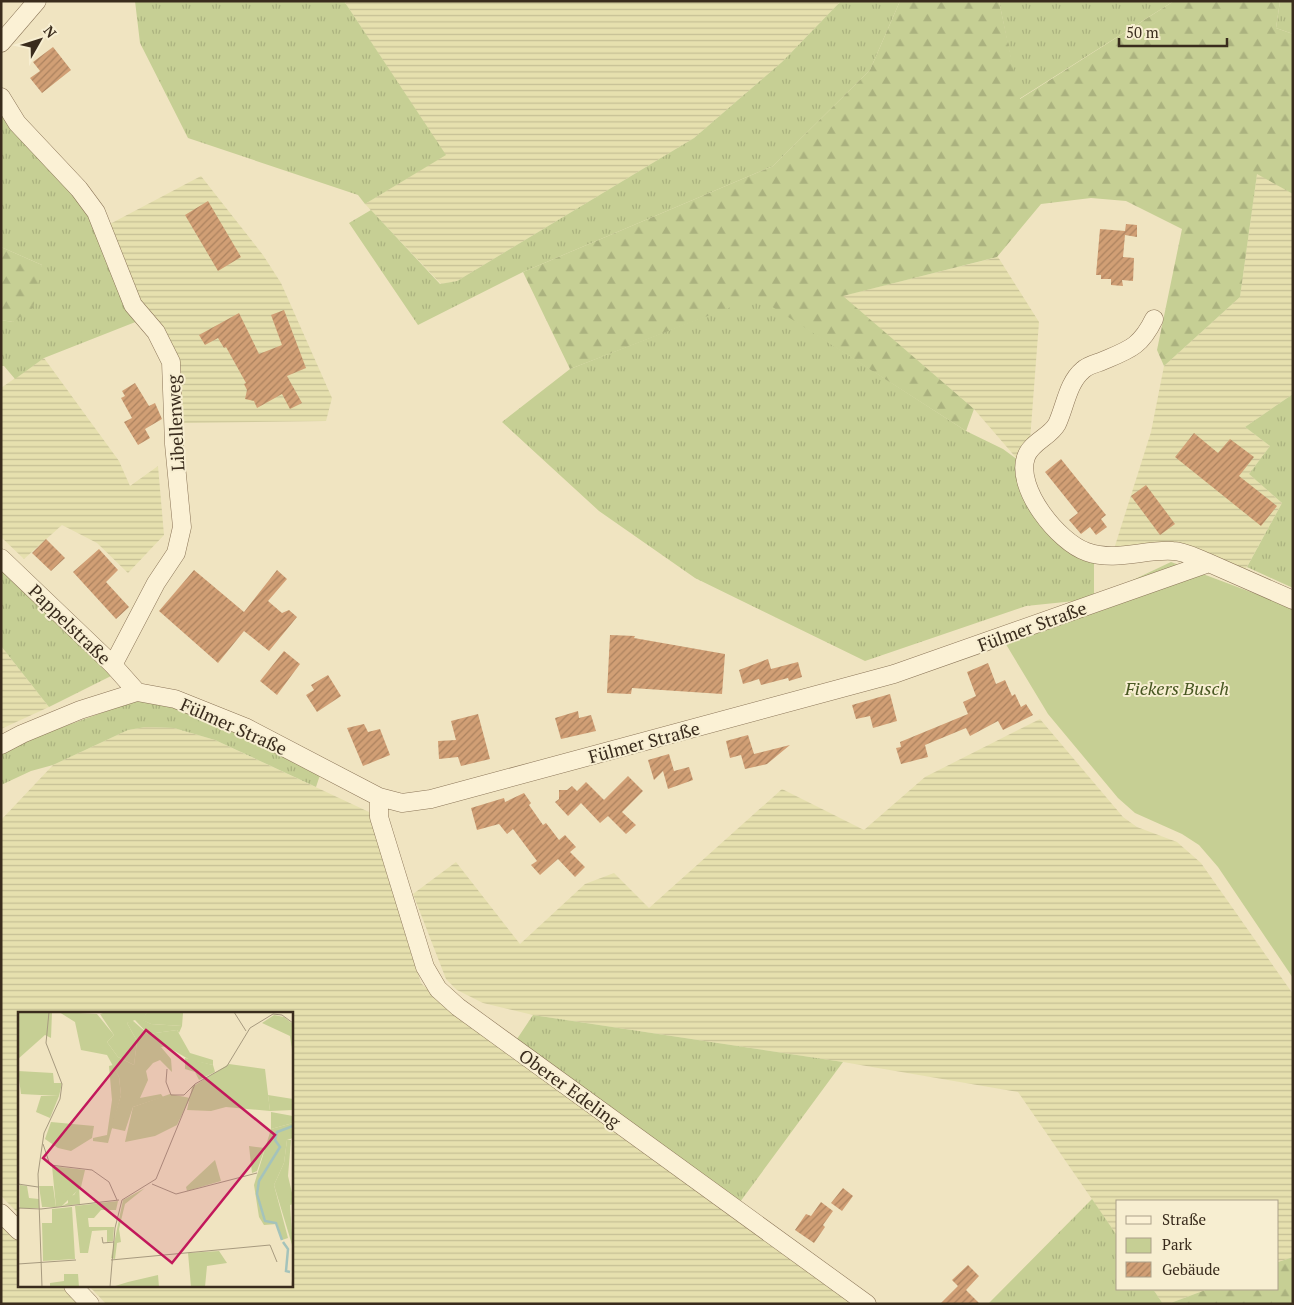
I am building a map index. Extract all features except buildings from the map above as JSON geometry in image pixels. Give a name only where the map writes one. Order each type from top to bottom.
[{"type":"street","points":[[1,43],[37,1]]},
{"type":"street","name":"Libellenweg","points":[[1,97],[17,123],[79,190],[96,212],[133,305],[156,332],[171,362],[174,444],[182,527],[176,553],[156,583],[114,665]]},
{"type":"street","points":[[1154,319],[1145,337],[1130,350],[1083,369],[1074,380],[1054,430],[1036,443],[1026,456],[1024,472],[1028,489],[1039,509],[1054,529],[1072,544],[1088,553],[1126,557],[1160,551],[1176,551],[1209,563],[1293,600]]},
{"type":"street","name":"Pappelstraße","points":[[1,558],[114,665],[137,692]]},
{"type":"street","name":"Fülmer Straße","points":[[1,746],[22,734],[80,710],[137,692],[175,699],[245,727],[379,797],[402,803],[432,800],[894,674],[1209,563]]},
{"type":"street","name":"Oberer Edeling","points":[[379,797],[380,817],[424,967],[438,988],[458,1007],[867,1304]]},
{"type":"street","points":[[1,1213],[18,1230]]},
{"type":"street","points":[[75,1288],[90,1304]]},
{"type":"shaded area","points":[[344,1],[841,1],[782,62],[694,138],[457,281],[441,284],[365,204],[445,155]]},
{"type":"shaded area","points":[[1257,173],[1293,194],[1293,394],[1245,427],[1270,446],[1249,474],[1282,503],[1244,572],[1114,549],[1151,432],[1164,366],[1240,297]]},
{"type":"shaded area","points":[[201,176],[263,255],[281,283],[332,398],[326,421],[181,423],[176,355],[140,301],[108,225]]},
{"type":"shaded area","points":[[998,257],[1039,322],[1030,440],[1018,460],[974,409],[842,296]]},
{"type":"shaded area","points":[[44,358],[119,461],[130,486],[158,466],[164,535],[128,573],[97,543],[62,525],[24,559],[1,537],[1,388]]},
{"type":"shaded area","points":[[1,646],[49,707],[1,729]]},
{"type":"shaded area","points":[[1040,719],[1123,817],[1137,827],[1177,842],[1201,863],[1293,994],[1293,1257],[1279,1262],[1279,1200],[1116,1200],[1116,1234],[1018,1092],[843,1062],[533,1015],[483,1003],[457,990],[446,979],[413,894],[456,862],[520,944],[585,884],[614,873],[649,908],[782,789],[864,830],[925,777]]},
{"type":"shaded area","points":[[146,727],[174,728],[215,740],[369,812],[421,983],[445,1006],[855,1304],[106,1304],[91,1288],[292,1288],[292,1012],[18,1012],[18,1213],[1,1196],[1,820],[53,765],[128,730]]},
{"type":"shaded area","points":[[1,1225],[18,1241],[18,1288],[64,1288],[79,1304],[1,1304]]},
{"type":"shaded area","points":[[1154,1290],[1205,1290],[1168,1304],[1163,1304]]},
{"type":"green space","points":[[135,1],[344,1],[446,155],[365,204],[358,195],[188,138],[140,43]]},
{"type":"green space","points":[[841,1],[900,1],[870,70],[773,166],[523,272],[418,325],[349,223],[371,210],[440,284],[457,281],[694,138],[782,62]]},
{"type":"green space","points":[[900,1],[999,1],[1020,99],[1174,1],[1280,1],[1276,28],[1293,34],[1293,194],[1257,174],[1240,297],[1164,366],[1157,350],[1182,229],[1126,201],[1091,198],[1041,204],[997,257],[843,296],[974,409],[966,431],[757,297],[570,369],[523,272],[773,166],[870,70]]},
{"type":"green space","points":[[999,1],[1174,1],[1019,99]]},
{"type":"green space","points":[[1280,1],[1293,1],[1293,34],[1276,28]]},
{"type":"green space","points":[[1,103],[81,200],[138,321],[44,358],[15,379],[4,366],[1,366],[1,320],[13,322],[42,265],[1,247]]},
{"type":"green space","points":[[1,247],[42,265],[33,308],[13,322],[1,320]]},
{"type":"green space","points":[[757,296],[966,431],[1003,449],[1018,460],[1019,479],[1094,559],[1094,599],[1026,606],[865,661],[695,578],[599,511],[502,422],[570,369]]},
{"type":"green space","points":[[1293,394],[1293,588],[1247,567],[1282,503],[1249,474],[1270,446],[1245,427]]},
{"type":"green space","name":"Fiekers Busch","points":[[1171,562],[1293,608],[1293,978],[1218,867],[1199,845],[1182,834],[1135,813],[1118,798],[1048,714],[1004,641]]},
{"type":"green space","points":[[1,568],[111,676],[49,707],[1,646]]},
{"type":"green space","points":[[140,699],[176,705],[245,733],[321,772],[316,787],[215,740],[174,728],[146,727],[128,730],[53,765],[31,771],[1,785],[1,754],[24,741]]},
{"type":"green space","points":[[533,1015],[843,1062],[740,1202],[515,1042]]},
{"type":"green space","points":[[1092,1199],[1116,1234],[1116,1290],[1154,1290],[1163,1304],[988,1304]]},
{"type":"green space","points":[[1293,1257],[1293,1304],[1168,1304],[1205,1290],[1279,1290],[1279,1262]]}]
